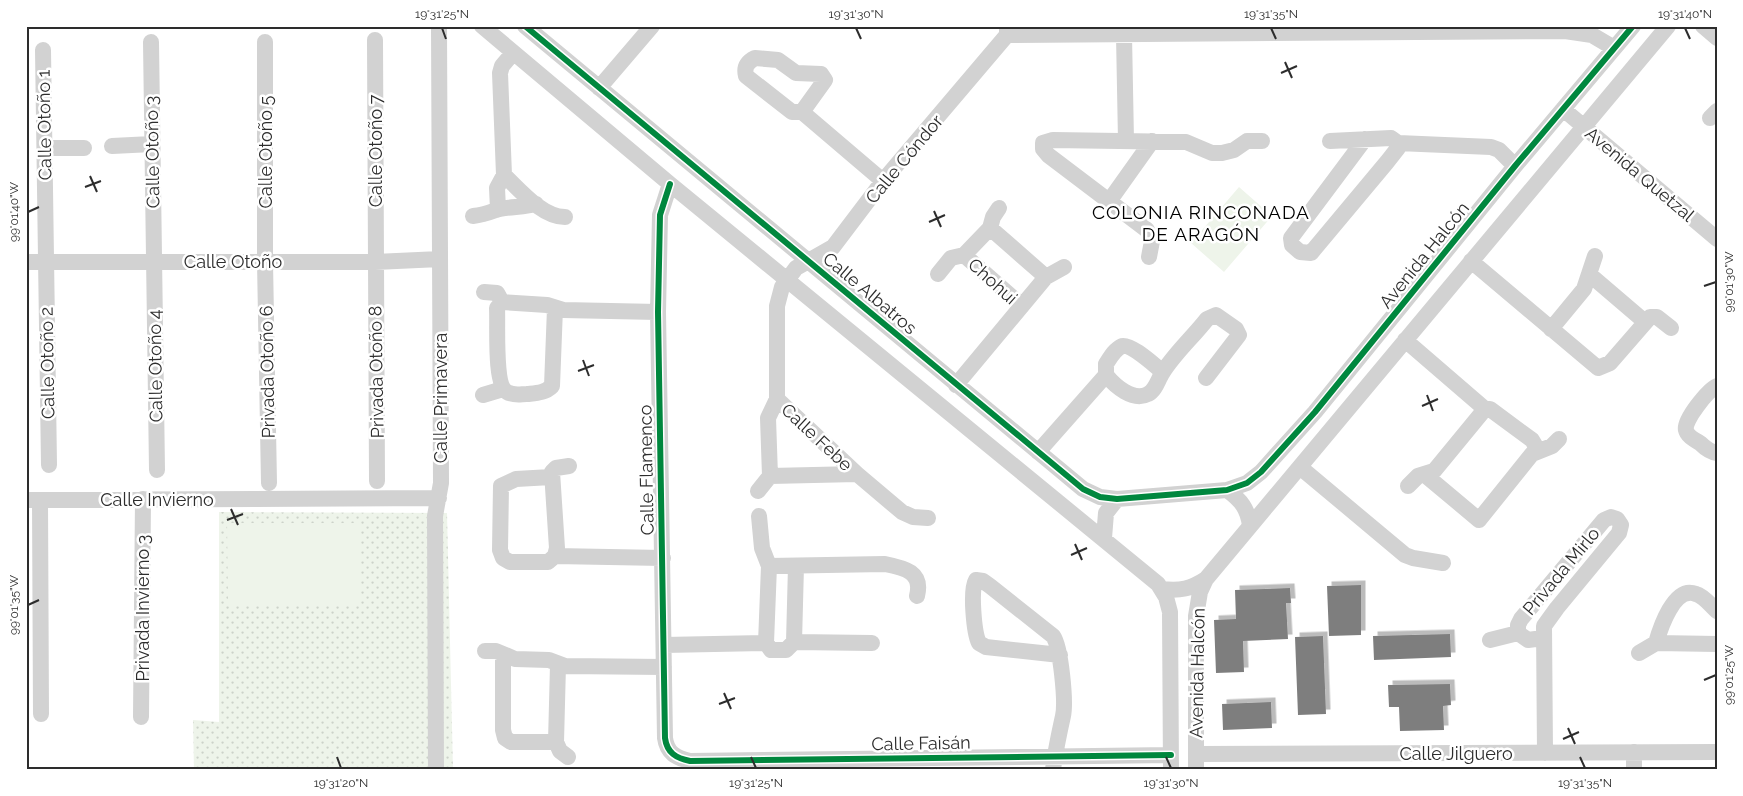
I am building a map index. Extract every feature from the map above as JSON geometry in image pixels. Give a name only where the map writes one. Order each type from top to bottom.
[{"type":"street","name":"Calle Primavera","points":[[436,770],[435,516],[441,484],[439,26]]},
{"type":"street","points":[[482,26],[670,184],[1154,579],[1162,589],[1178,591],[1188,589],[1206,579]]},
{"type":"street","name":"Calle Albatros","points":[[525,26],[956,385],[1092,494],[1117,499],[1227,490]]},
{"type":"street","points":[[599,88],[652,26]]},
{"type":"street","name":"Avenida Halcón","points":[[1227,490],[1254,478],[1285,447],[1515,166],[1633,26]]},
{"type":"street","name":"Avenida Halcón","points":[[1196,762],[1196,616],[1200,592],[1206,579],[1301,468],[1405,340],[1668,26]]},
{"type":"street","points":[[1703,26],[1717,38]]},
{"type":"street","points":[[1007,31],[1124,35],[1565,31],[1592,35],[1614,48]]},
{"type":"street","name":"Calle Cóndor","points":[[787,279],[807,260],[822,255],[833,247],[883,181],[1007,31]]},
{"type":"street","points":[[1124,35],[1126,141]]},
{"type":"street","name":"Calle Otoño 7","points":[[375,40],[375,262]]},
{"type":"street","name":"Calle Otoño 3","points":[[151,42],[153,261]]},
{"type":"street","name":"Calle Otoño 5","points":[[265,42],[265,262]]},
{"type":"street","name":"Calle Otoño 1","points":[[43,50],[45,261]]},
{"type":"street","points":[[498,209],[497,188],[504,175],[500,73],[502,66],[513,53]]},
{"type":"street","points":[[802,112],[823,86],[825,80],[823,75],[820,73],[796,72],[774,59],[755,58],[747,64],[746,76],[792,112],[802,112],[883,181]]},
{"type":"street","name":"Avenida Quetzal","points":[[1563,109],[1717,239]]},
{"type":"street","points":[[1330,142],[1391,138],[1398,143],[1492,147],[1499,150],[1515,166]]},
{"type":"street","points":[[1365,139],[1291,238],[1292,245],[1300,252],[1310,253],[1387,162],[1398,148],[1398,143]]},
{"type":"street","points":[[1149,257],[1151,235],[1110,200],[1048,154],[1041,146],[1053,140],[1186,142],[1212,153],[1222,153],[1234,150],[1247,142],[1262,141]]},
{"type":"street","points":[[1110,200],[1152,141]]},
{"type":"street","points":[[112,146],[152,144]]},
{"type":"street","points":[[45,148],[84,148]]},
{"type":"street","points":[[504,175],[551,215],[565,217]]},
{"type":"street","name":"Calle Flamenco","points":[[670,184],[660,215],[658,312],[665,738],[672,762]]},
{"type":"street","points":[[473,216],[487,215],[498,209],[514,209],[536,204]]},
{"type":"street","points":[[938,274],[951,258],[964,255],[990,228],[992,218],[999,208]]},
{"type":"street","points":[[990,228],[1046,277]]},
{"type":"street","name":"Chohui","points":[[964,255],[1022,306]]},
{"type":"street","points":[[1551,329],[1584,289],[1595,256]]},
{"type":"street","name":"Calle Otoño","points":[[26,262],[375,262],[440,259]]},
{"type":"street","name":"Calle Otoño 2","points":[[45,261],[48,465]]},
{"type":"street","name":"Calle Otoño 4","points":[[153,261],[157,470]]},
{"type":"street","points":[[1471,261],[1594,366],[1603,368],[1610,363],[1644,321],[1654,316],[1671,328]]},
{"type":"street","name":"Privada Otoño 6","points":[[265,262],[269,482]]},
{"type":"street","name":"Privada Otoño 8","points":[[375,262],[377,481]]},
{"type":"street","points":[[956,385],[1046,277],[1064,267]]},
{"type":"street","points":[[1589,274],[1644,321]]},
{"type":"street","name":"Calle Febe","points":[[787,279],[780,292],[776,306],[777,399],[768,418],[770,476],[857,474]]},
{"type":"street","points":[[484,292],[497,294],[502,302]]},
{"type":"street","points":[[502,302],[546,305],[555,308],[658,312]]},
{"type":"street","points":[[502,302],[498,308],[499,378],[503,389],[512,394],[537,394],[548,390],[552,386],[555,308]]},
{"type":"street","points":[[1106,375],[1130,395],[1139,397],[1151,393],[1163,372],[1207,319],[1216,315],[1236,329],[1239,335],[1206,378]]},
{"type":"street","points":[[1405,340],[1485,409],[1490,409],[1532,440],[1538,450]]},
{"type":"street","points":[[1038,452],[1106,375],[1106,364],[1116,350],[1124,346],[1133,349],[1163,372]]},
{"type":"street","points":[[1717,386],[1710,390],[1687,420],[1685,428],[1688,434],[1708,450],[1717,453]]},
{"type":"street","points":[[483,395],[503,389]]},
{"type":"street","name":"Calle Febe","points":[[777,399],[857,474],[902,512],[913,517],[928,518]]},
{"type":"street","points":[[1408,486],[1418,476],[1434,471],[1485,409]]},
{"type":"street","points":[[1424,474],[1479,520],[1538,450],[1552,446],[1559,439]]},
{"type":"street","points":[[551,477],[516,479],[501,486],[500,550],[503,558],[510,562],[548,562],[555,556],[557,548],[551,477],[554,469],[569,466]]},
{"type":"street","points":[[1301,468],[1405,555],[1443,563]]},
{"type":"street","points":[[758,491],[770,476]]},
{"type":"street","points":[[1227,490],[1242,502],[1250,526]]},
{"type":"street","name":"Calle Invierno","points":[[33,500],[439,498]]},
{"type":"street","name":"Privada Invierno 3","points":[[142,717],[143,499]]},
{"type":"street","points":[[1104,538],[1106,513],[1117,499]]},
{"type":"street","points":[[33,500],[41,714]]},
{"type":"street","points":[[759,516],[762,548],[769,566],[766,643],[771,650],[782,651],[790,648],[794,642],[796,566]]},
{"type":"street","name":"Privada Mirlo","points":[[1543,638],[1524,639],[1518,633],[1518,625],[1521,619],[1604,520],[1611,517],[1617,519],[1621,525],[1620,533],[1548,618],[1544,626],[1543,638],[1546,655],[1545,753]]},
{"type":"street","points":[[555,556],[663,558]]},
{"type":"street","points":[[769,566],[873,563],[892,566],[918,579],[920,586],[917,596]]},
{"type":"street","points":[[1054,763],[1063,716],[1060,656],[1053,636],[986,582],[976,580],[973,588],[976,633],[979,643],[986,647],[1060,656]]},
{"type":"street","name":"Avenida Halcón","points":[[1162,589],[1170,612],[1171,762]]},
{"type":"street","points":[[1656,643],[1666,614],[1686,594],[1694,593],[1699,595],[1717,611]]},
{"type":"street","name":"Privada Mirlo","points":[[1490,640],[1518,633]]},
{"type":"street","points":[[794,642],[872,643]]},
{"type":"street","points":[[664,645],[766,643]]},
{"type":"street","points":[[1639,653],[1656,643],[1717,644]]},
{"type":"street","points":[[485,651],[496,650],[503,655],[515,659],[544,659],[558,665],[664,667]]},
{"type":"street","points":[[503,655],[503,730],[506,738],[511,742],[556,742]]},
{"type":"street","points":[[558,665],[556,742],[560,751],[568,757]]},
{"type":"street","points":[[1634,752],[1634,770]]},
{"type":"street","name":"Calle Jilguero","points":[[1196,762],[1379,762],[1545,753],[1717,752]]},
{"type":"street","name":"Calle Faisán","points":[[672,762],[690,761],[777,765],[1171,762]]},
{"type":"shaded area","points":[[1239,187],[1272,216],[1224,272],[1191,243]]},
{"type":"shaded area","points":[[219,512],[447,513],[453,770],[194,770],[193,720],[219,722]]},
{"type":"shaded area","points":[[227,523],[361,523],[361,604],[228,604]]},
{"type":"building","points":[[1361,585],[1361,635],[1329,636],[1327,586]]},
{"type":"building","points":[[1290,588],[1291,603],[1286,603],[1288,639],[1243,641],[1244,672],[1216,673],[1214,620],[1236,619],[1235,590]]},
{"type":"building","points":[[1450,634],[1451,657],[1374,660],[1373,636]]},
{"type":"building","points":[[1323,636],[1326,714],[1298,715],[1295,637]]},
{"type":"building","points":[[1450,684],[1451,705],[1443,706],[1444,730],[1400,731],[1399,707],[1389,707],[1388,685]]},
{"type":"building","points":[[1271,702],[1272,728],[1223,730],[1222,704]]},
{"type":"cycle path","points":[[525,26],[1083,489],[1100,497],[1117,499],[1227,490],[1247,483],[1261,472],[1315,412],[1515,166],[1633,26]]},
{"type":"cycle path","points":[[670,184],[660,215],[658,312],[665,738],[670,751],[676,756],[690,761],[1171,755]]},
{"type":"district","name":"COLONIA RINCONADA DE ARAGÓN","points":[[1201,223]]}]
